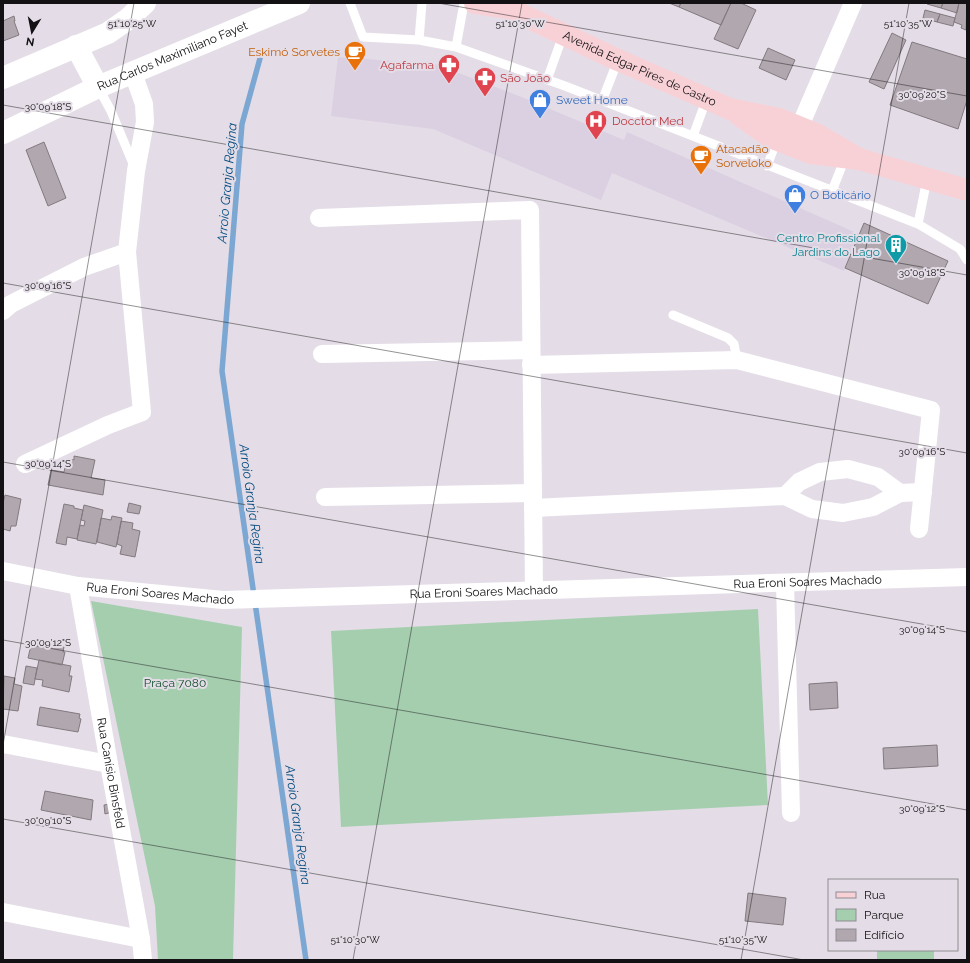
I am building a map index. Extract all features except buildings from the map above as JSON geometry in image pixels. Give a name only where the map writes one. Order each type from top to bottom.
[{"type":"main road","name":"Avenida Edgar Pires de Castro","points":[[475,3],[502,5],[563,35],[730,109],[779,119],[789,138],[818,135],[852,158],[967,190]]},
{"type":"street","points":[[3,78],[108,33],[128,19],[145,3]]},
{"type":"street","name":"Rua Carlos Maximiliano Fayet","points":[[3,133],[98,87],[299,3]]},
{"type":"street","points":[[789,138],[854,3]]},
{"type":"street","points":[[76,46],[98,87]]},
{"type":"street","points":[[25,464],[108,425],[142,412],[127,252],[136,171],[145,122],[144,104],[133,73]]},
{"type":"street","points":[[319,218],[530,210],[534,590]]},
{"type":"street","points":[[3,311],[11,304],[84,267],[127,252]]},
{"type":"street","points":[[322,354],[737,360],[931,410],[920,529]]},
{"type":"street","points":[[785,496],[799,482],[820,472],[848,469],[878,477],[900,493]]},
{"type":"street","points":[[325,497],[533,500],[785,496],[812,509],[843,513],[873,508],[900,493],[923,492]]},
{"type":"street","name":"Rua Eroni Soares Machado","points":[[3,571],[78,586],[223,600],[967,577]]},
{"type":"street","points":[[786,583],[791,813]]},
{"type":"street","name":"Rua Canísio Binsfeld","points":[[78,586],[141,939],[143,960]]},
{"type":"street","points":[[3,744],[109,764]]},
{"type":"street","points":[[3,912],[141,939]]},
{"type":"lane","points":[[350,3],[363,36],[419,40],[456,47],[602,100],[918,224],[960,250],[967,260]]},
{"type":"lane","points":[[419,40],[422,3]]},
{"type":"lane","points":[[456,47],[464,3]]},
{"type":"lane","points":[[547,80],[563,35]]},
{"type":"lane","points":[[602,100],[618,60]]},
{"type":"lane","points":[[98,87],[112,111],[136,171]]},
{"type":"lane","points":[[693,136],[707,98]]},
{"type":"lane","points":[[768,166],[789,138]]},
{"type":"lane","points":[[832,191],[852,158]]},
{"type":"lane","points":[[918,224],[927,178]]},
{"type":"lane","points":[[673,315],[728,338],[734,344],[737,360]]},
{"type":"shaded area","points":[[338,57],[435,64],[519,96],[624,140],[627,132],[859,234],[844,271],[612,173],[601,200],[433,129],[331,116]]},
{"type":"green space","name":"Praça 7080","points":[[91,601],[242,627],[233,960],[158,960],[155,906]]},
{"type":"green space","points":[[758,609],[768,805],[341,827],[331,631]]},
{"type":"green space","points":[[877,951],[934,951],[934,960],[877,960]]},
{"type":"waterway","name":"Arroio Granja Regina","points":[[262,51],[242,124],[222,371],[306,960]]},
{"type":"place","name":"Eskimó Sorvetes","points":[[355,72]]},
{"type":"place","name":"Agafarma","points":[[449,84]]},
{"type":"place","name":"São João","points":[[485,98]]},
{"type":"place","name":"Sweet Home","points":[[540,120]]},
{"type":"place","name":"Docctor Med","points":[[596,140]]},
{"type":"place","name":"Atacadão Sorveloko","points":[[701,176]]},
{"type":"place","name":"O Boticário","points":[[795,214]]},
{"type":"place","name":"Centro Profissional Jardins do Lago","points":[[896,264]]}]
